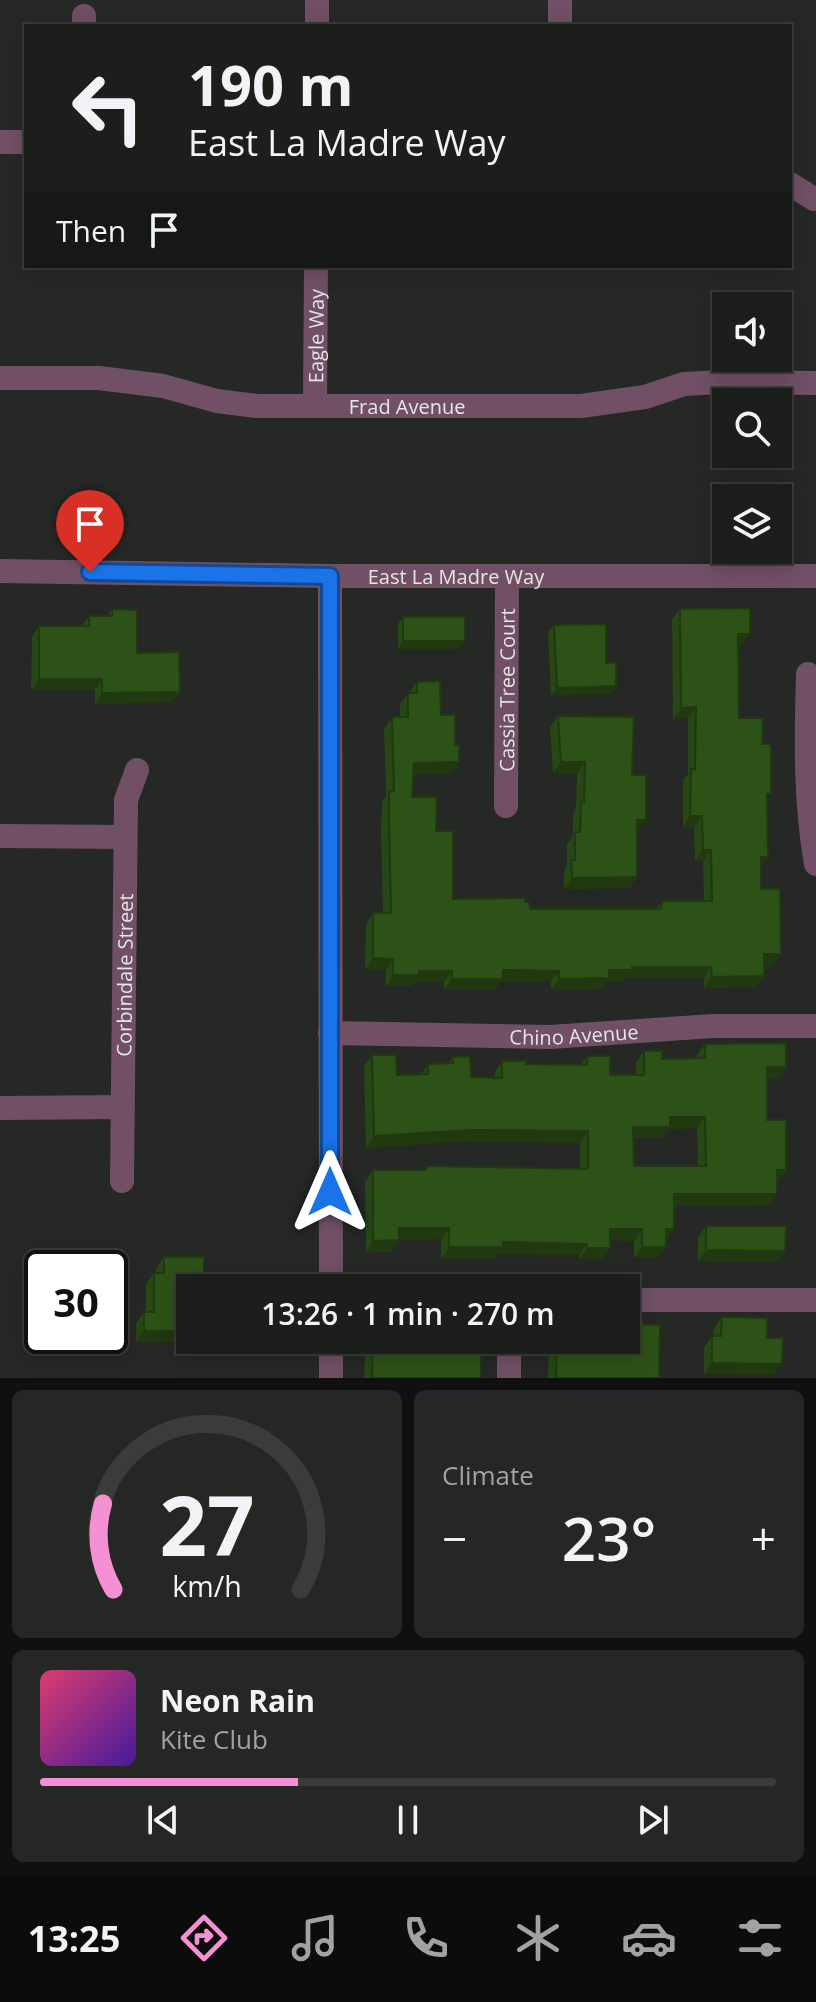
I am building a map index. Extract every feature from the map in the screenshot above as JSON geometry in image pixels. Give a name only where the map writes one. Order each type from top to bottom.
[{"type":"street","points":[[317,0],[317,24]]},
{"type":"street","points":[[560,0],[560,24]]},
{"type":"street","points":[[0,142],[24,142]]},
{"type":"street","points":[[792,185],[814,199]]},
{"type":"street","name":"Eagle Way","points":[[315,406],[316,268]]},
{"type":"street","name":"Frad Avenue","points":[[0,378],[99,378],[163,386],[217,401],[257,406],[581,406],[645,397],[684,384],[816,383]]},
{"type":"street","name":"East La Madre Way","points":[[0,571],[330,576],[816,576]]},
{"type":"street","points":[[330,576],[331,1274]]},
{"type":"street","name":"Cassia Tree Court","points":[[506,806],[507,576]]},
{"type":"street","points":[[808,674],[806,760],[810,832],[816,864]]},
{"type":"street","name":"Corbindale Street","points":[[122,1181],[126,800],[137,770]]},
{"type":"street","points":[[0,836],[125,837]]},
{"type":"street","name":"Chino Avenue","points":[[330,1033],[550,1037],[713,1026],[816,1026]]},
{"type":"street","points":[[0,1108],[121,1107]]},
{"type":"street","points":[[640,1300],[816,1300]]},
{"type":"street","points":[[331,1354],[331,1378]]},
{"type":"street","points":[[509,1354],[509,1378]]},
{"type":"building","points":[[750,608],[750,634],[738,634],[739,718],[763,718],[762,744],[771,744],[771,794],[767,794],[768,857],[761,857],[761,889],[780,889],[781,954],[764,954],[764,976],[712,977],[711,967],[632,967],[632,970],[609,970],[609,978],[559,979],[559,971],[503,970],[503,979],[452,979],[452,971],[393,975],[393,959],[373,958],[373,913],[391,913],[389,791],[394,791],[392,717],[408,717],[408,693],[417,693],[417,682],[440,681],[441,715],[455,715],[455,745],[459,745],[459,762],[414,763],[412,797],[437,797],[436,831],[453,831],[453,899],[525,898],[530,909],[661,909],[662,901],[712,901],[711,850],[703,850],[702,816],[690,816],[691,769],[695,769],[696,707],[681,708],[680,609]]},
{"type":"building","points":[[112,609],[137,610],[137,653],[179,652],[180,692],[102,693],[102,679],[39,679],[39,626],[89,626],[89,616],[112,616]]},
{"type":"building","points":[[403,617],[465,617],[465,641],[403,641]]},
{"type":"building","points":[[606,624],[606,663],[616,662],[616,686],[557,688],[554,625]]},
{"type":"building","points":[[558,716],[634,717],[632,775],[646,775],[646,820],[637,820],[637,877],[572,878],[575,832],[580,832],[581,802],[584,802],[585,762],[561,762]]},
{"type":"building","points":[[786,1043],[786,1067],[767,1067],[767,1120],[786,1120],[786,1170],[777,1170],[777,1194],[674,1194],[674,1229],[666,1229],[666,1247],[642,1247],[642,1229],[610,1229],[610,1248],[587,1248],[587,1244],[503,1242],[503,1247],[449,1247],[449,1228],[399,1228],[399,1240],[373,1241],[373,1170],[426,1170],[426,1166],[587,1169],[588,1131],[471,1130],[374,1136],[372,1055],[396,1055],[397,1075],[428,1074],[428,1064],[453,1063],[453,1057],[470,1056],[471,1077],[502,1078],[502,1061],[587,1065],[587,1056],[610,1056],[610,1075],[644,1075],[644,1051],[662,1051],[662,1059],[705,1058],[705,1044]],"holes":[[[670,1117],[705,1117],[706,1166],[634,1166],[633,1127],[670,1127]]]},
{"type":"building","points":[[706,1226],[786,1226],[785,1251],[706,1250]]},
{"type":"building","points":[[164,1257],[204,1257],[204,1274],[176,1274],[176,1331],[144,1331],[144,1312],[154,1312],[154,1273],[164,1273]]},
{"type":"building","points":[[722,1317],[767,1318],[767,1338],[783,1338],[782,1364],[712,1363],[712,1336],[721,1336]]},
{"type":"building","points":[[640,1324],[660,1325],[659,1378],[556,1378],[557,1354],[640,1354]]},
{"type":"building","points":[[373,1354],[481,1354],[481,1378],[372,1378]]},
{"type":"route","points":[[90,572],[330,576],[330,1192]]}]
